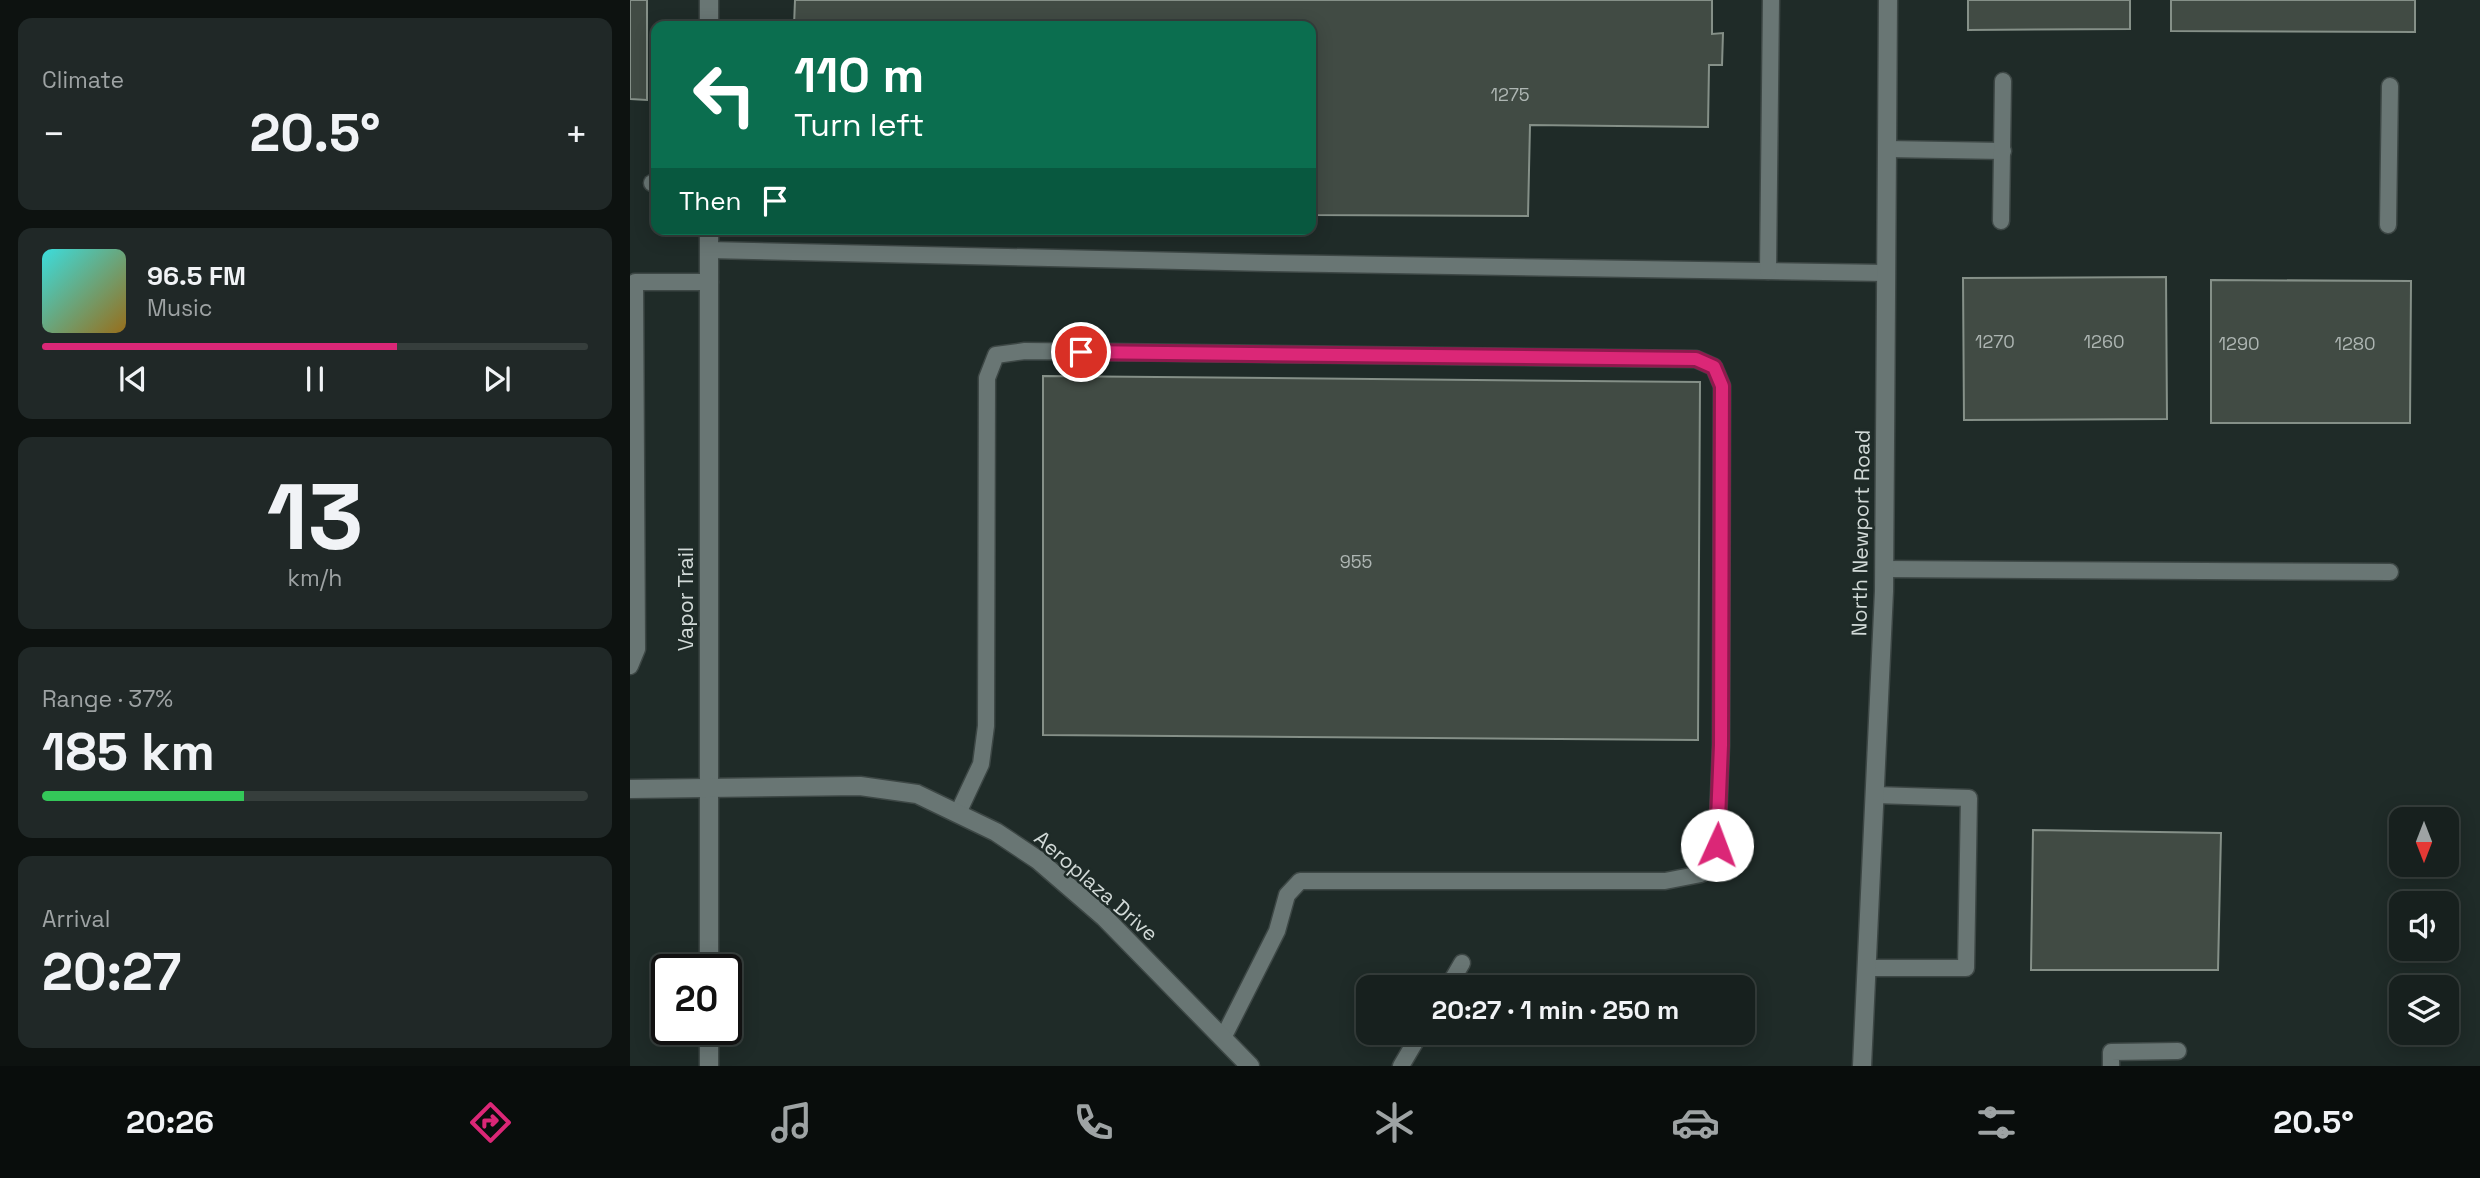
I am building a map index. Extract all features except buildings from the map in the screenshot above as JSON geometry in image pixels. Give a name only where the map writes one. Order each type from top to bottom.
[{"type":"street","points":[[709,0],[709,21]]},
{"type":"street","name":"North Newport Road","points":[[1862,1066],[1884,569],[1888,0]]},
{"type":"street","name":"Vapor Trail","points":[[709,235],[709,954]]},
{"type":"street","name":"Aeroplaza Drive","points":[[630,789],[860,786],[917,794],[996,832],[1038,860],[1104,917],[1250,1066]]},
{"type":"street","points":[[709,1045],[709,1066]]},
{"type":"lane","points":[[1768,271],[1771,0]]},
{"type":"lane","points":[[2001,221],[2003,81]]},
{"type":"lane","points":[[2388,225],[2390,86]]},
{"type":"lane","points":[[1887,149],[2003,150]]},
{"type":"lane","points":[[709,250],[1886,273]]},
{"type":"lane","points":[[630,666],[637,649],[635,282],[710,282]]},
{"type":"lane","points":[[958,813],[981,764],[986,726],[987,378],[996,355],[1025,351],[1696,359],[1714,367],[1722,386],[1721,745],[1717,845],[1701,874],[1665,880],[1300,881],[1287,895],[1277,931],[1223,1038]]},
{"type":"lane","points":[[1884,569],[2390,572]]},
{"type":"lane","points":[[1868,968],[1966,968],[1969,798],[1875,795]]},
{"type":"lane","points":[[1455,975],[1462,963]]},
{"type":"lane","points":[[1401,1066],[1413,1045]]},
{"type":"lane","points":[[2111,1066],[2111,1052],[2178,1051]]},
{"type":"route","points":[[1081,352],[1696,359],[1714,367],[1722,386],[1721,745],[1717,845]]}]
